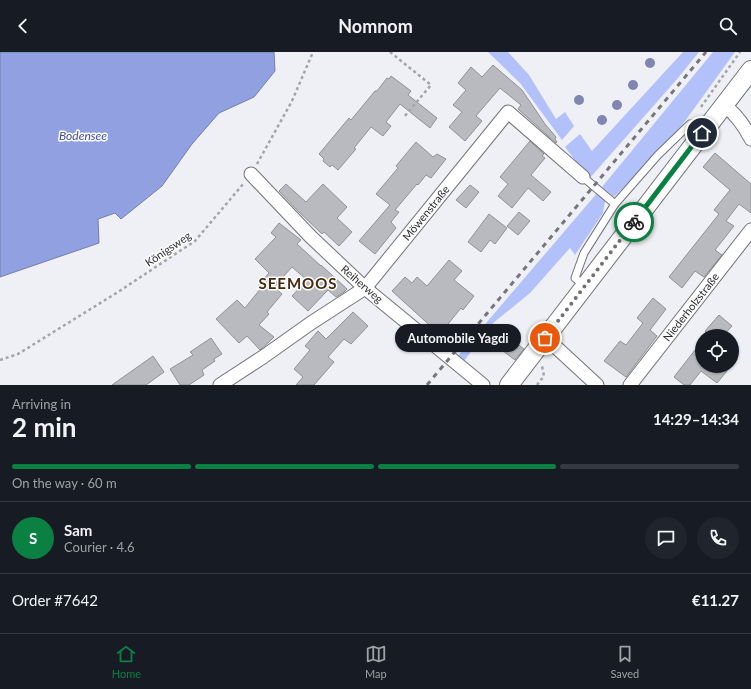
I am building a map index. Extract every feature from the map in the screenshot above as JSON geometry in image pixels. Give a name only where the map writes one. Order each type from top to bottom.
[{"type":"main road","points":[[509,385],[545,338],[580,282],[751,70]]},
{"type":"street","points":[[724,105],[732,111],[744,125],[751,139]]},
{"type":"street","name":"Möwenstraße","points":[[220,385],[365,288],[508,112],[583,177]]},
{"type":"street","name":"Reiherweg","points":[[251,174],[311,238],[365,288],[483,385]]},
{"type":"street","name":"Niederholzstraße","points":[[630,385],[751,230]]},
{"type":"street","points":[[545,338],[597,385]]},
{"type":"lane","points":[[580,282],[584,253],[615,204],[658,155],[690,124]]},
{"type":"lane","name":"Möwenstraße","points":[[583,177],[615,204]]},
{"type":"path","name":"Königsweg","points":[[0,360],[18,354],[195,242],[251,174],[292,101],[313,52]]},
{"type":"path","points":[[390,52],[431,85],[404,118]]},
{"type":"path","points":[[690,124],[740,52]]},
{"type":"path","points":[[537,385],[544,376],[542,364]]},
{"type":"shaded area","points":[[488,52],[508,52],[529,75],[556,119],[565,112],[574,126],[562,140],[520,83]]},
{"type":"shaded area","points":[[683,52],[699,52],[589,179],[565,147],[580,134],[592,151]]},
{"type":"shaded area","points":[[713,52],[735,52],[675,135],[614,197],[602,187]]},
{"type":"shaded area","points":[[598,192],[605,201],[603,213],[575,255],[570,248],[530,293],[492,324],[464,361],[457,357]]},
{"type":"water","name":"Bodensee","points":[[0,52],[274,52],[275,71],[254,97],[219,113],[192,144],[162,186],[121,219],[115,213],[98,219],[99,243],[0,277]]},
{"type":"building","points":[[493,65],[522,90],[545,124],[556,137],[556,143],[518,109],[521,105],[500,88],[476,116],[482,121],[465,141],[449,127],[462,112],[453,105],[466,90],[458,83],[471,67],[482,77]]},
{"type":"building","points":[[391,76],[411,91],[408,95],[437,118],[430,128],[400,104],[386,122],[391,126],[383,136],[371,127],[354,148],[356,149],[338,170],[332,165],[330,167],[323,161],[324,159],[319,154],[349,118],[351,120],[375,91],[377,91],[387,78],[389,79]]},
{"type":"building","points":[[530,141],[544,154],[542,156],[545,158],[531,175],[551,192],[543,201],[528,188],[512,208],[498,196],[508,184],[500,177]]},
{"type":"building","points":[[416,142],[433,157],[437,154],[446,159],[431,178],[426,175],[418,185],[417,184],[395,210],[399,212],[391,222],[396,228],[375,254],[359,241],[390,205],[376,194],[398,168],[396,166]]},
{"type":"building","points":[[715,153],[751,184],[751,213],[739,204],[726,221],[734,226],[715,250],[722,255],[704,277],[695,271],[682,288],[669,277],[719,214],[714,210],[730,190],[703,167]]},
{"type":"building","points":[[286,184],[306,202],[323,184],[347,207],[337,218],[352,232],[339,246],[324,232],[322,234],[279,191]]},
{"type":"building","points":[[470,185],[479,192],[466,208],[456,200]]},
{"type":"building","points":[[519,212],[530,221],[518,235],[507,226]]},
{"type":"building","points":[[489,214],[507,228],[495,244],[490,240],[481,252],[468,242]]},
{"type":"building","points":[[279,223],[301,240],[297,244],[347,289],[336,297],[328,290],[308,311],[292,296],[307,280],[292,267],[274,287],[282,294],[267,312],[269,314],[259,325],[274,337],[260,350],[247,336],[239,343],[216,319],[237,300],[245,308],[261,288],[258,286],[269,273],[255,259],[276,237],[271,233]]},
{"type":"building","points":[[449,260],[462,271],[454,280],[474,296],[463,310],[461,308],[444,329],[441,326],[436,331],[392,291],[405,277],[412,283],[417,277],[427,286]]},
{"type":"building","points":[[653,298],[666,309],[650,330],[657,336],[626,377],[604,361],[620,341],[626,345],[643,323],[637,318]]},
{"type":"building","points":[[353,312],[368,326],[351,344],[344,339],[328,357],[334,362],[314,385],[296,385],[303,377],[294,369],[310,350],[305,346],[318,331],[326,339]]},
{"type":"building","points":[[719,315],[732,326],[729,329],[707,329]]},
{"type":"building","points":[[507,336],[524,349],[515,360],[499,348]]},
{"type":"building","points":[[211,338],[222,354],[202,370],[204,375],[189,385],[180,385],[170,369],[193,355],[190,352]]},
{"type":"building","points":[[695,350],[695,373],[699,373],[690,385],[684,385],[674,377]]},
{"type":"building","points":[[153,356],[164,372],[146,385],[112,385]]},
{"type":"building","points":[[704,373],[725,373],[717,383]]},
{"type":"railway","points":[[427,385],[706,52]]},
{"type":"way so far","points":[[545,338],[634,222]]},
{"type":"place","name":"Automobile Yagdi","points":[[545,338]]},
{"type":"district","name":"SEEMOOS","points":[[298,284]]},
{"type":"route","points":[[634,222],[702,133]]}]
